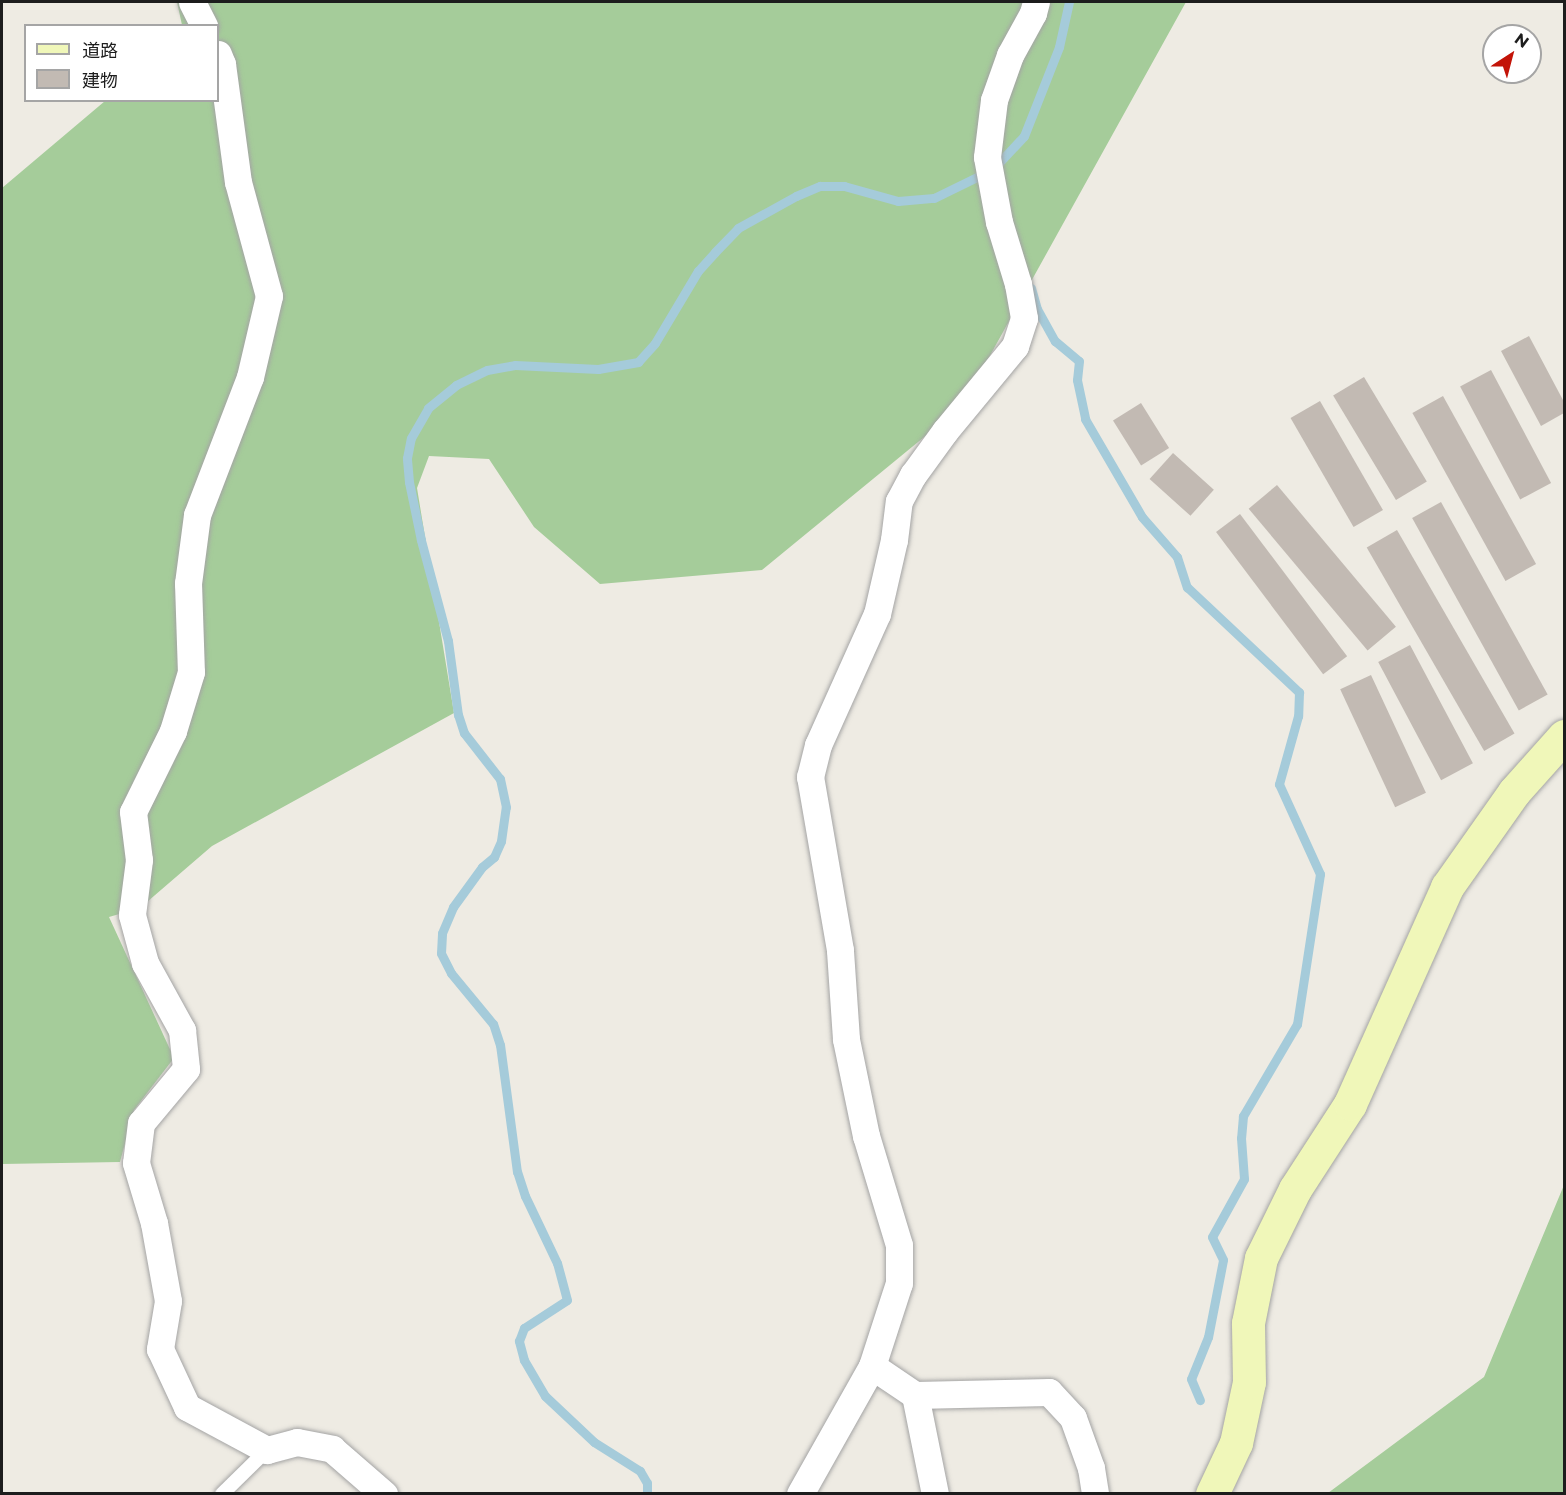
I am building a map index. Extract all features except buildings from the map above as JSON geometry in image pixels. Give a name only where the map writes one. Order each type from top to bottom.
[{"type":"street","points":[[192,2],[203,24]]},
{"type":"street","points":[[800,1494],[872,1366],[898,1284],[899,1245],[866,1137],[846,1039],[840,950],[810,777],[818,745],[877,614],[894,540],[899,501],[913,475],[945,431],[1015,346],[1024,318],[1018,284],[999,222],[987,157],[994,100],[1010,54],[1033,13],[1036,2]]},
{"type":"street","points":[[219,56],[222,64],[238,182],[268,296],[250,377],[197,515],[188,583],[191,672],[173,731],[133,812],[139,860],[132,915],[145,963],[182,1030],[186,1069],[141,1123],[136,1163],[154,1223],[168,1301],[160,1349],[188,1407],[267,1450],[297,1442],[332,1449],[384,1494]]},
{"type":"street","points":[[1212,1494],[1236,1443],[1249,1382],[1248,1323],[1261,1258],[1295,1189],[1350,1104],[1447,887],[1514,792],[1564,736]]},
{"type":"street","points":[[872,1366],[915,1395],[1049,1392],[1073,1418],[1091,1468],[1095,1494]]},
{"type":"street","points":[[915,1395],[935,1494]]},
{"type":"lane","points":[[222,1494],[267,1450]]},
{"type":"green space","points":[[177,2],[1186,2],[962,406],[762,570],[600,584],[534,527],[489,459],[429,456],[417,488],[454,713],[212,846],[140,908],[109,917],[174,1058],[134,1110],[120,1162],[2,1164],[2,188],[104,102],[219,102],[219,24],[182,24]]},
{"type":"green space","points":[[1564,1185],[1564,1493],[1328,1493],[1484,1377]]},
{"type":"waterway","points":[[995,167],[1024,136],[1059,47],[1069,2]]},
{"type":"waterway","points":[[647,1494],[647,1483],[640,1471],[594,1442],[545,1396],[524,1360],[519,1341],[524,1328],[567,1300],[557,1263],[525,1196],[517,1172],[500,1045],[493,1024],[451,973],[441,953],[442,933],[453,907],[482,867],[494,857],[501,841],[506,807],[500,779],[464,733],[458,715],[448,641],[421,540],[409,482],[407,458],[411,438],[428,408],[456,385],[487,370],[515,365],[598,369],[638,362],[655,343],[698,271],[715,252],[738,228],[796,196],[820,186],[844,186],[898,201],[934,198],[979,176]]},
{"type":"waterway","points":[[1031,288],[1037,309],[1055,341],[1079,361],[1077,380],[1085,419],[1142,517],[1177,557],[1187,587],[1299,692],[1298,716],[1279,784],[1320,874],[1297,1024],[1243,1116],[1241,1138],[1244,1179],[1212,1237],[1223,1260],[1208,1337],[1191,1379],[1200,1400]]}]
